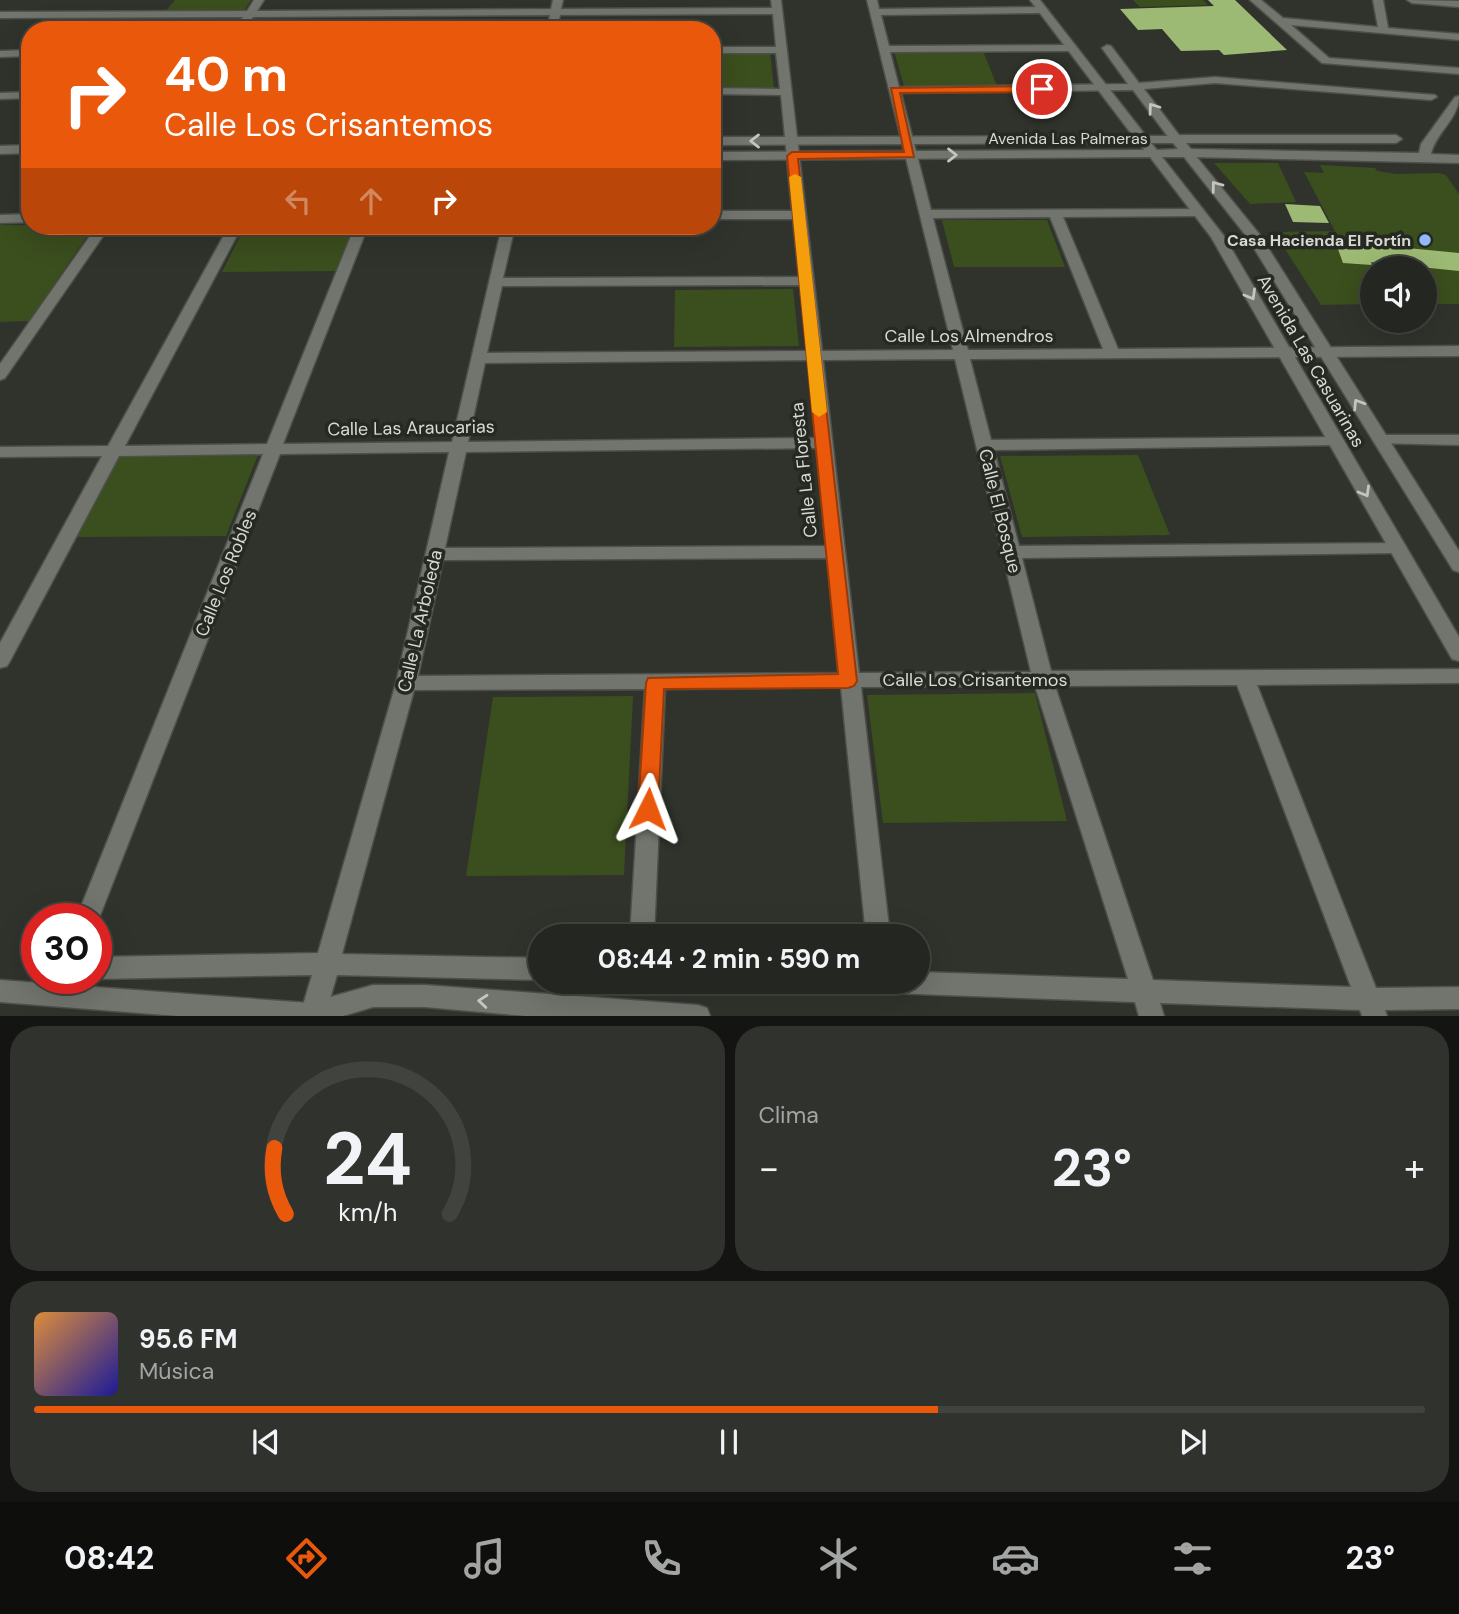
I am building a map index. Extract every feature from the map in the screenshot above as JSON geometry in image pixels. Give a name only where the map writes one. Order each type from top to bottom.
[{"type":"street","points":[[245,21],[259,0]]},
{"type":"street","points":[[554,21],[558,0]]},
{"type":"street","name":"Avenida Las Casuarinas","points":[[1035,0],[1217,236],[1459,654]]},
{"type":"street","points":[[1255,0],[1277,22],[1326,61],[1459,71]]},
{"type":"street","points":[[1378,0],[1384,31]]},
{"type":"street","points":[[1412,0],[1459,4]]},
{"type":"street","points":[[0,15],[556,12],[776,6]]},
{"type":"street","name":"Calle La Floresta","points":[[776,6],[876,924]]},
{"type":"street","points":[[873,6],[1043,10]]},
{"type":"street","name":"Calle El Bosque","points":[[873,6],[928,214],[1043,679],[1152,1016]]},
{"type":"street","points":[[1277,22],[1459,37]]},
{"type":"street","points":[[884,49],[1072,48]]},
{"type":"street","name":"Avenida Las Casuarinas","points":[[1107,48],[1253,235],[1459,566]]},
{"type":"street","points":[[721,50],[781,50]]},
{"type":"street","points":[[0,54],[21,54]]},
{"type":"street","points":[[894,90],[1104,89],[1215,80],[1431,97]]},
{"type":"street","points":[[721,91],[785,92]]},
{"type":"street","points":[[0,96],[21,96]]},
{"type":"street","points":[[1424,158],[1427,144],[1455,111],[1459,99]]},
{"type":"street","name":"Avenida Las Palmeras","points":[[909,148],[1142,139],[1396,139]]},
{"type":"street","name":"Avenida Las Palmeras","points":[[721,142],[791,148],[1459,159]]},
{"type":"street","name":"Avenida Las Palmeras","points":[[721,155],[791,148]]},
{"type":"street","points":[[0,150],[21,149]]},
{"type":"street","points":[[0,158],[21,157]]},
{"type":"street","points":[[928,214],[1198,212]]},
{"type":"street","points":[[1055,213],[1113,354]]},
{"type":"street","points":[[721,215],[798,215]]},
{"type":"street","points":[[0,219],[21,218]]},
{"type":"street","points":[[3,367],[97,235]]},
{"type":"street","points":[[0,661],[230,235]]},
{"type":"street","name":"Calle Los Robles","points":[[94,903],[357,235]]},
{"type":"street","name":"Calle La Arboleda","points":[[320,1014],[328,964],[406,683],[506,235]]},
{"type":"street","points":[[495,282],[806,281]]},
{"type":"street","name":"Calle Los Almendros","points":[[479,358],[1459,351]]},
{"type":"street","points":[[984,445],[1335,440]]},
{"type":"street","points":[[1381,440],[1459,440]]},
{"type":"street","name":"Calle Las Araucarias","points":[[0,452],[823,443]]},
{"type":"street","points":[[1010,552],[1397,547]]},
{"type":"street","points":[[435,554],[834,552]]},
{"type":"street","name":"Calle Los Crisantemos","points":[[406,683],[1459,676]]},
{"type":"street","points":[[1244,678],[1372,1007]]},
{"type":"street","points":[[643,924],[655,683]]},
{"type":"street","points":[[112,968],[328,964],[528,969]]},
{"type":"street","points":[[930,983],[1144,991],[1372,1007],[1459,998]]},
{"type":"street","points":[[0,991],[21,989]]},
{"type":"street","points":[[112,992],[320,1014],[373,996],[425,996],[698,1016]]},
{"type":"green space","points":[[175,0],[251,0],[243,12],[165,12]]},
{"type":"green space","points":[[1133,0],[1203,0],[1208,5],[1140,7]]},
{"type":"green space","points":[[894,51],[983,51],[997,86],[904,86]]},
{"type":"green space","points":[[721,52],[770,52],[774,88],[721,88]]},
{"type":"green space","points":[[1214,163],[1278,163],[1296,202],[1250,204]]},
{"type":"green space","points":[[1320,165],[1375,168],[1377,171],[1396,174],[1446,175],[1459,194],[1459,304],[1437,304],[1437,256],[1360,256],[1360,304],[1321,305],[1274,232],[1335,231],[1304,172],[1324,173]]},
{"type":"green space","points":[[942,220],[1047,220],[1065,267],[954,267]]},
{"type":"green space","points":[[0,225],[21,225],[21,235],[88,235],[29,321],[0,322]]},
{"type":"green space","points":[[240,235],[352,235],[338,271],[222,272]]},
{"type":"green space","points":[[793,289],[799,346],[674,347],[675,290]]},
{"type":"green space","points":[[258,455],[226,536],[77,537],[119,457]]},
{"type":"green space","points":[[1138,455],[1170,535],[1022,537],[1000,456]]},
{"type":"green space","points":[[1035,693],[1067,821],[883,823],[867,695]]},
{"type":"green space","points":[[633,696],[624,875],[466,876],[493,697]]},
{"type":"building","points":[[1208,0],[1235,0],[1287,50],[1224,55],[1219,50],[1181,51],[1162,29],[1138,30],[1120,9],[1214,6]]},
{"type":"building","points":[[1285,204],[1320,206],[1329,223],[1293,222]]},
{"type":"building","points":[[1335,241],[1459,253],[1459,271],[1437,269],[1437,256],[1360,256],[1360,264],[1343,263]]},
{"type":"slow traffic","points":[[795,177],[819,412]]},
{"type":"place","name":"Casa Hacienda El Fortín","points":[[1425,240]]},
{"type":"route","points":[[648,809],[655,683],[848,681],[792,156],[911,155],[894,90],[1042,89]]}]
